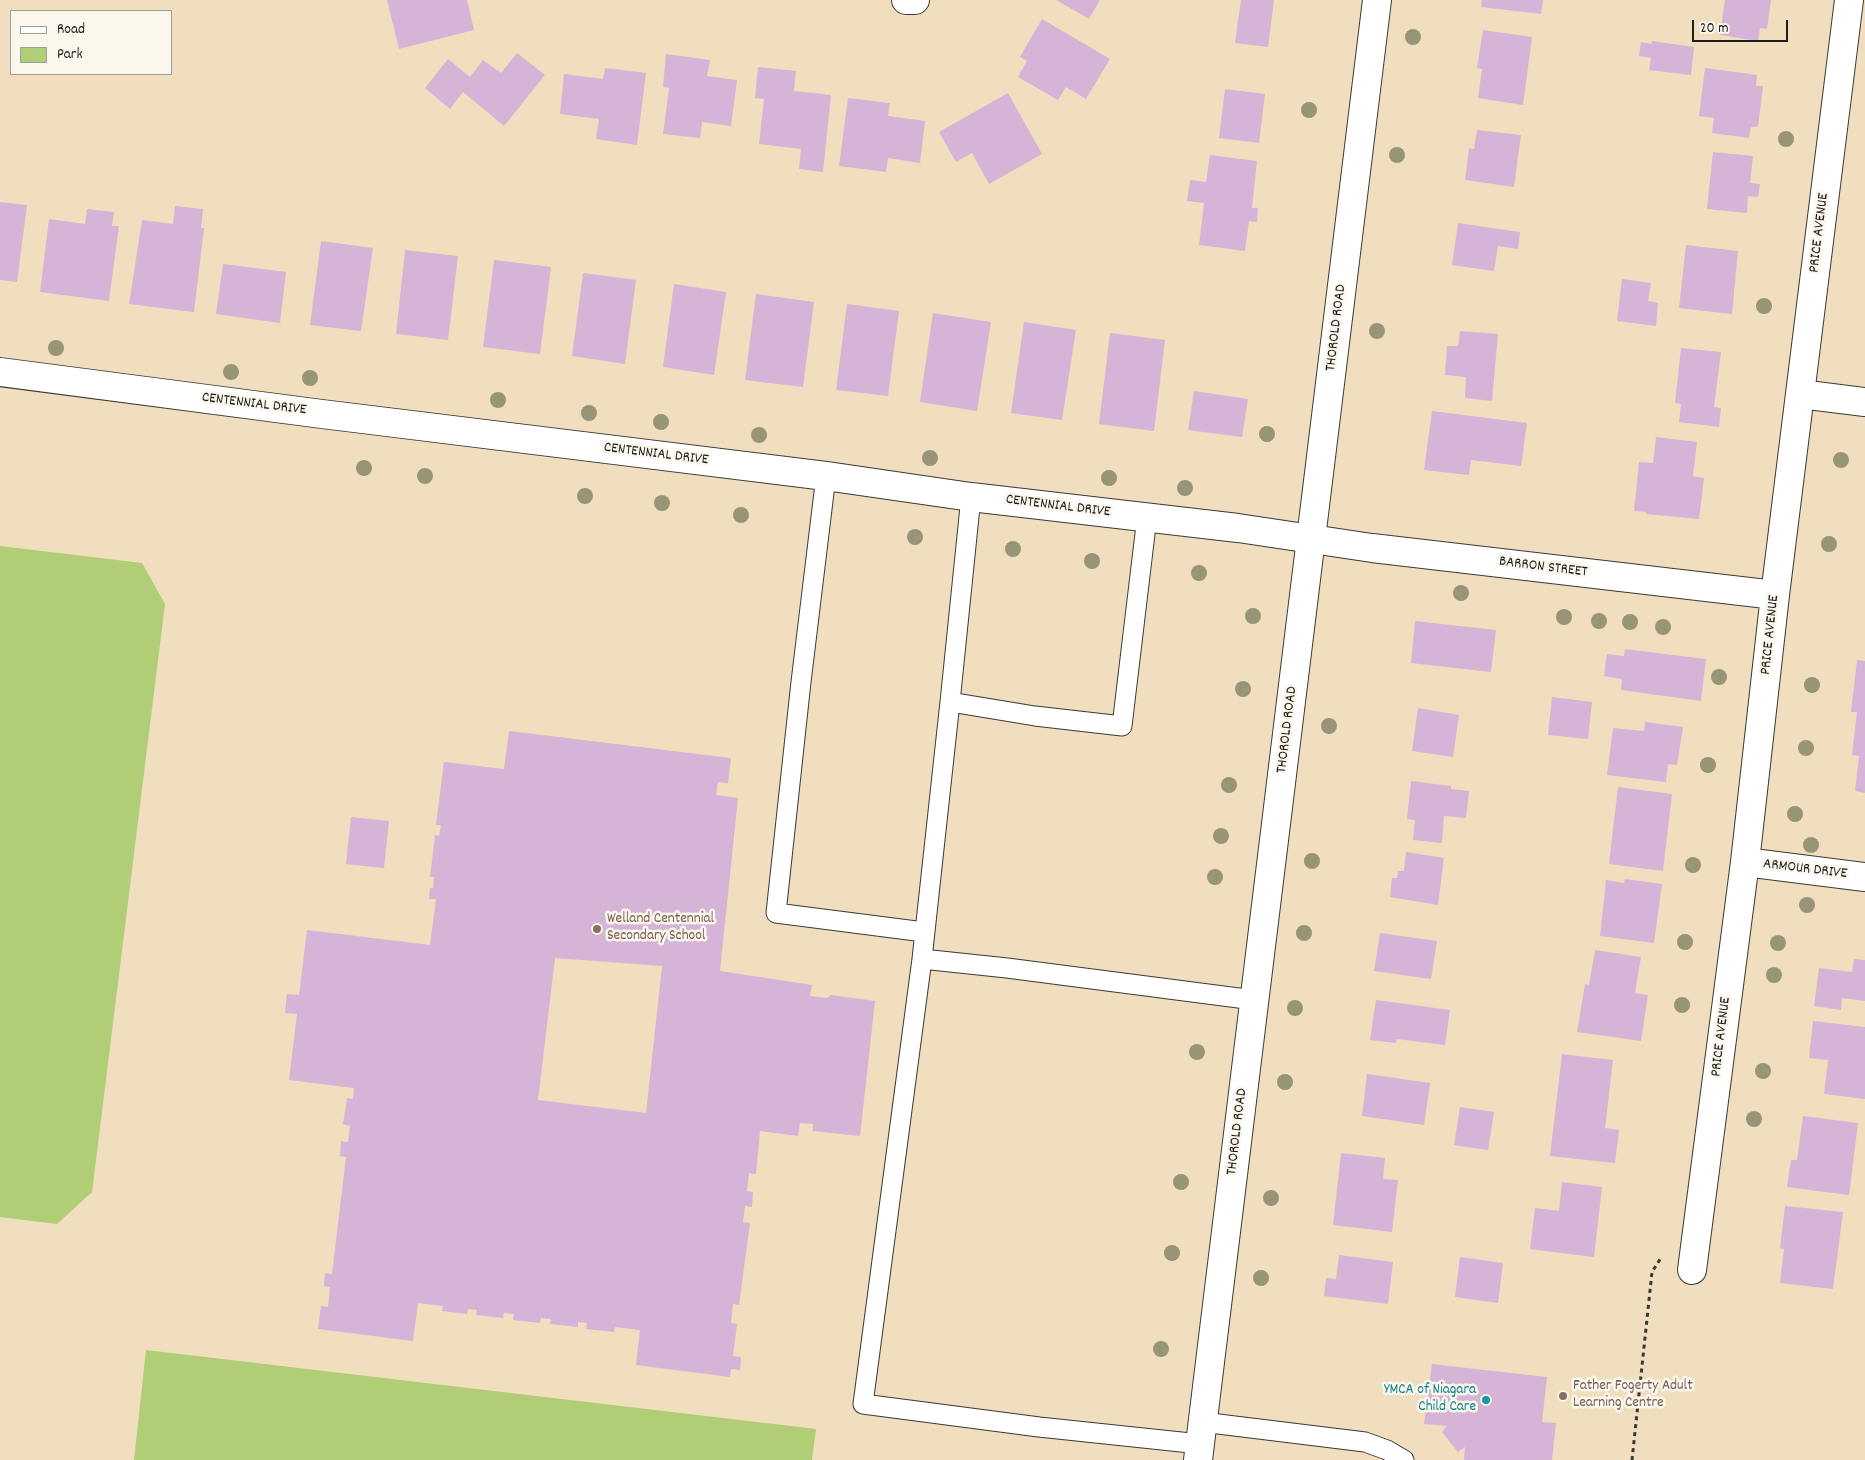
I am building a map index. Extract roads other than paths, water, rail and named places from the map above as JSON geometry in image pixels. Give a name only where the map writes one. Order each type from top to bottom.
[{"type":"street","points":[[906,0],[915,0]]},
{"type":"street","name":"THOROLD ROAD","points":[[1200,1442],[1377,0]]},
{"type":"street","name":"PRICE AVENUE","points":[[1692,1270],[1745,862],[1775,595],[1849,0]]},
{"type":"street","name":"CENTENNIAL DRIVE","points":[[0,372],[332,416],[826,476],[971,497],[1147,517],[1312,539]]},
{"type":"street","points":[[1800,394],[1865,402]]},
{"type":"street","name":"BARRON STREET","points":[[1312,539],[1775,595]]},
{"type":"street","name":"ARMOUR DRIVE","points":[[1745,862],[1865,877]]},
{"type":"lane","points":[[826,476],[802,672],[776,914],[924,932]]},
{"type":"lane","points":[[971,497],[922,959],[863,1404],[1039,1427],[1200,1442],[1365,1442],[1387,1450],[1404,1460]]},
{"type":"lane","points":[[950,702],[1035,716],[1122,726],[1147,517]]},
{"type":"lane","points":[[922,959],[1254,1000]]},
{"type":"place","name":"Welland Centennial Secondary School","points":[[597,929]]},
{"type":"place","name":"Father Fogerty Adult Learning Centre","points":[[1563,1396]]},
{"type":"place","name":"YMCA of Niagara Child Care","points":[[1486,1400]]}]
